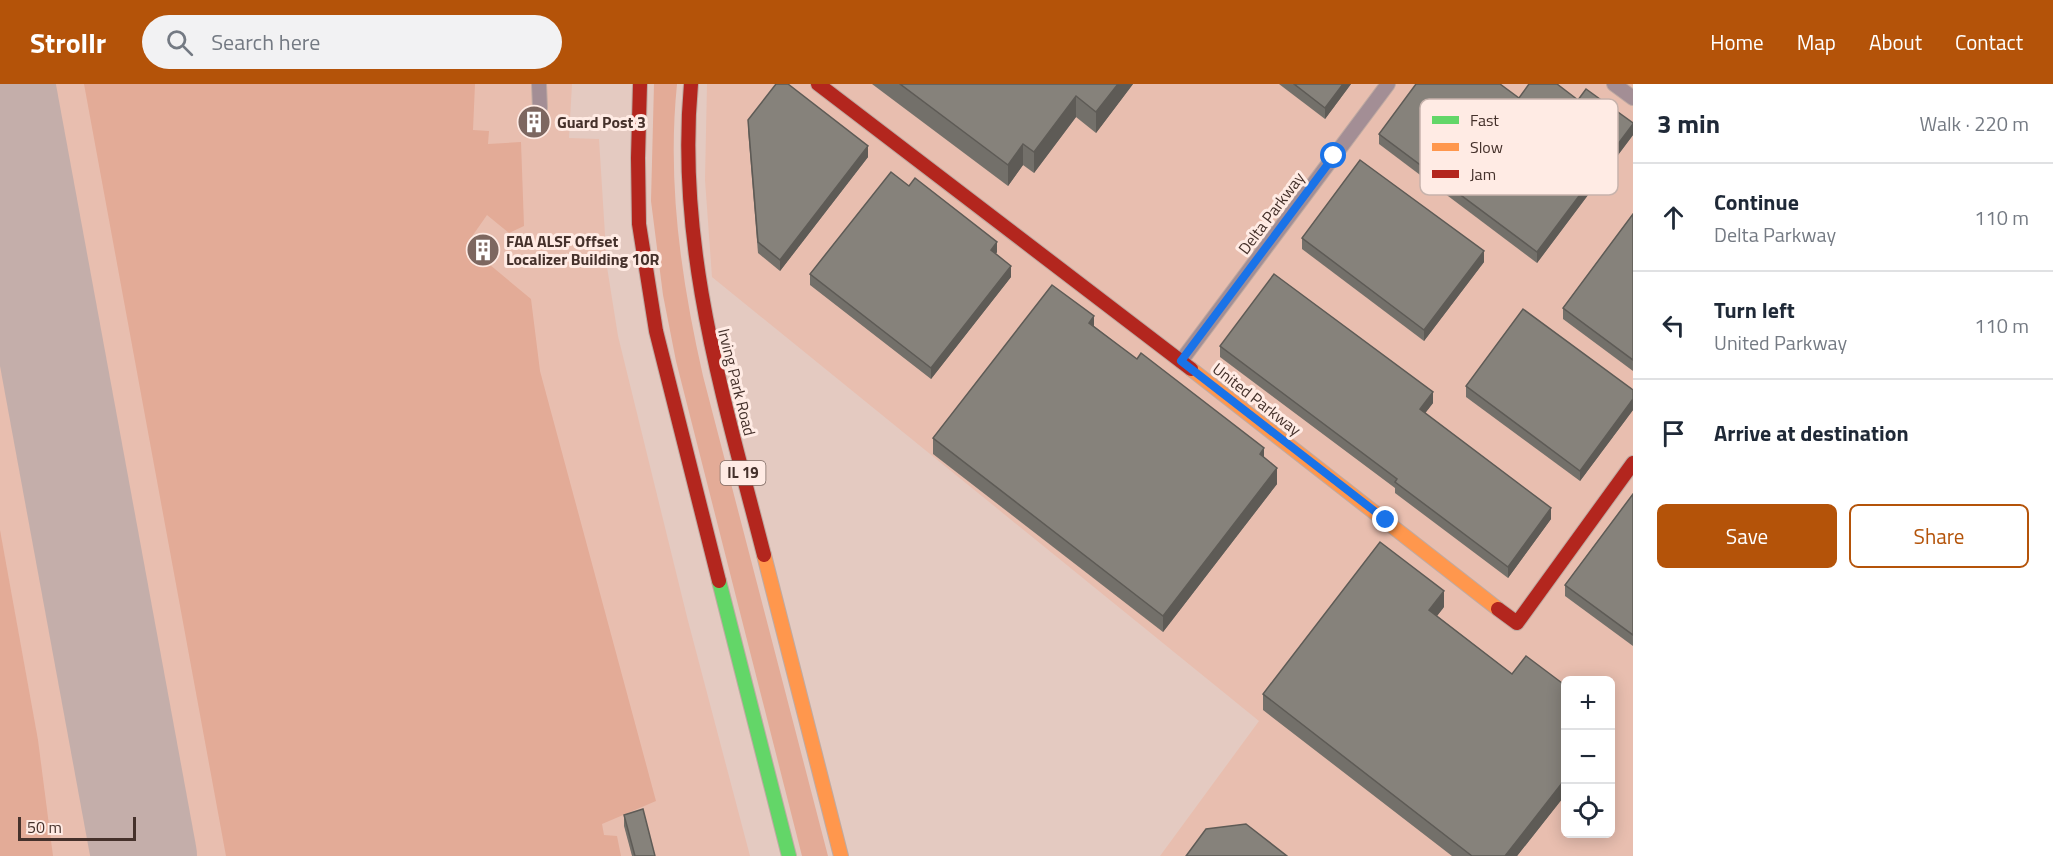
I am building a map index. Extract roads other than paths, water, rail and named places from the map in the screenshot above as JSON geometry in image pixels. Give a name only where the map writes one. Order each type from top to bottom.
[{"type":"main road","points":[[640,84],[639,224],[656,331],[789,856]]},
{"type":"main road","name":"Irving Park Road","points":[[691,84],[686,173],[701,301],[714,362],[841,856]]},
{"type":"main road","name":"United Parkway","points":[[818,84],[1518,622],[1633,463]]},
{"type":"street","points":[[539,84],[540,108]]},
{"type":"street","name":"Delta Parkway","points":[[1181,361],[1388,84]]},
{"type":"street","points":[[1614,84],[1633,98]]},
{"type":"place","name":"Guard Post 3","points":[[534,122]]},
{"type":"place","name":"FAA ALSF Offset Localizer Building 10R","points":[[483,250]]}]
